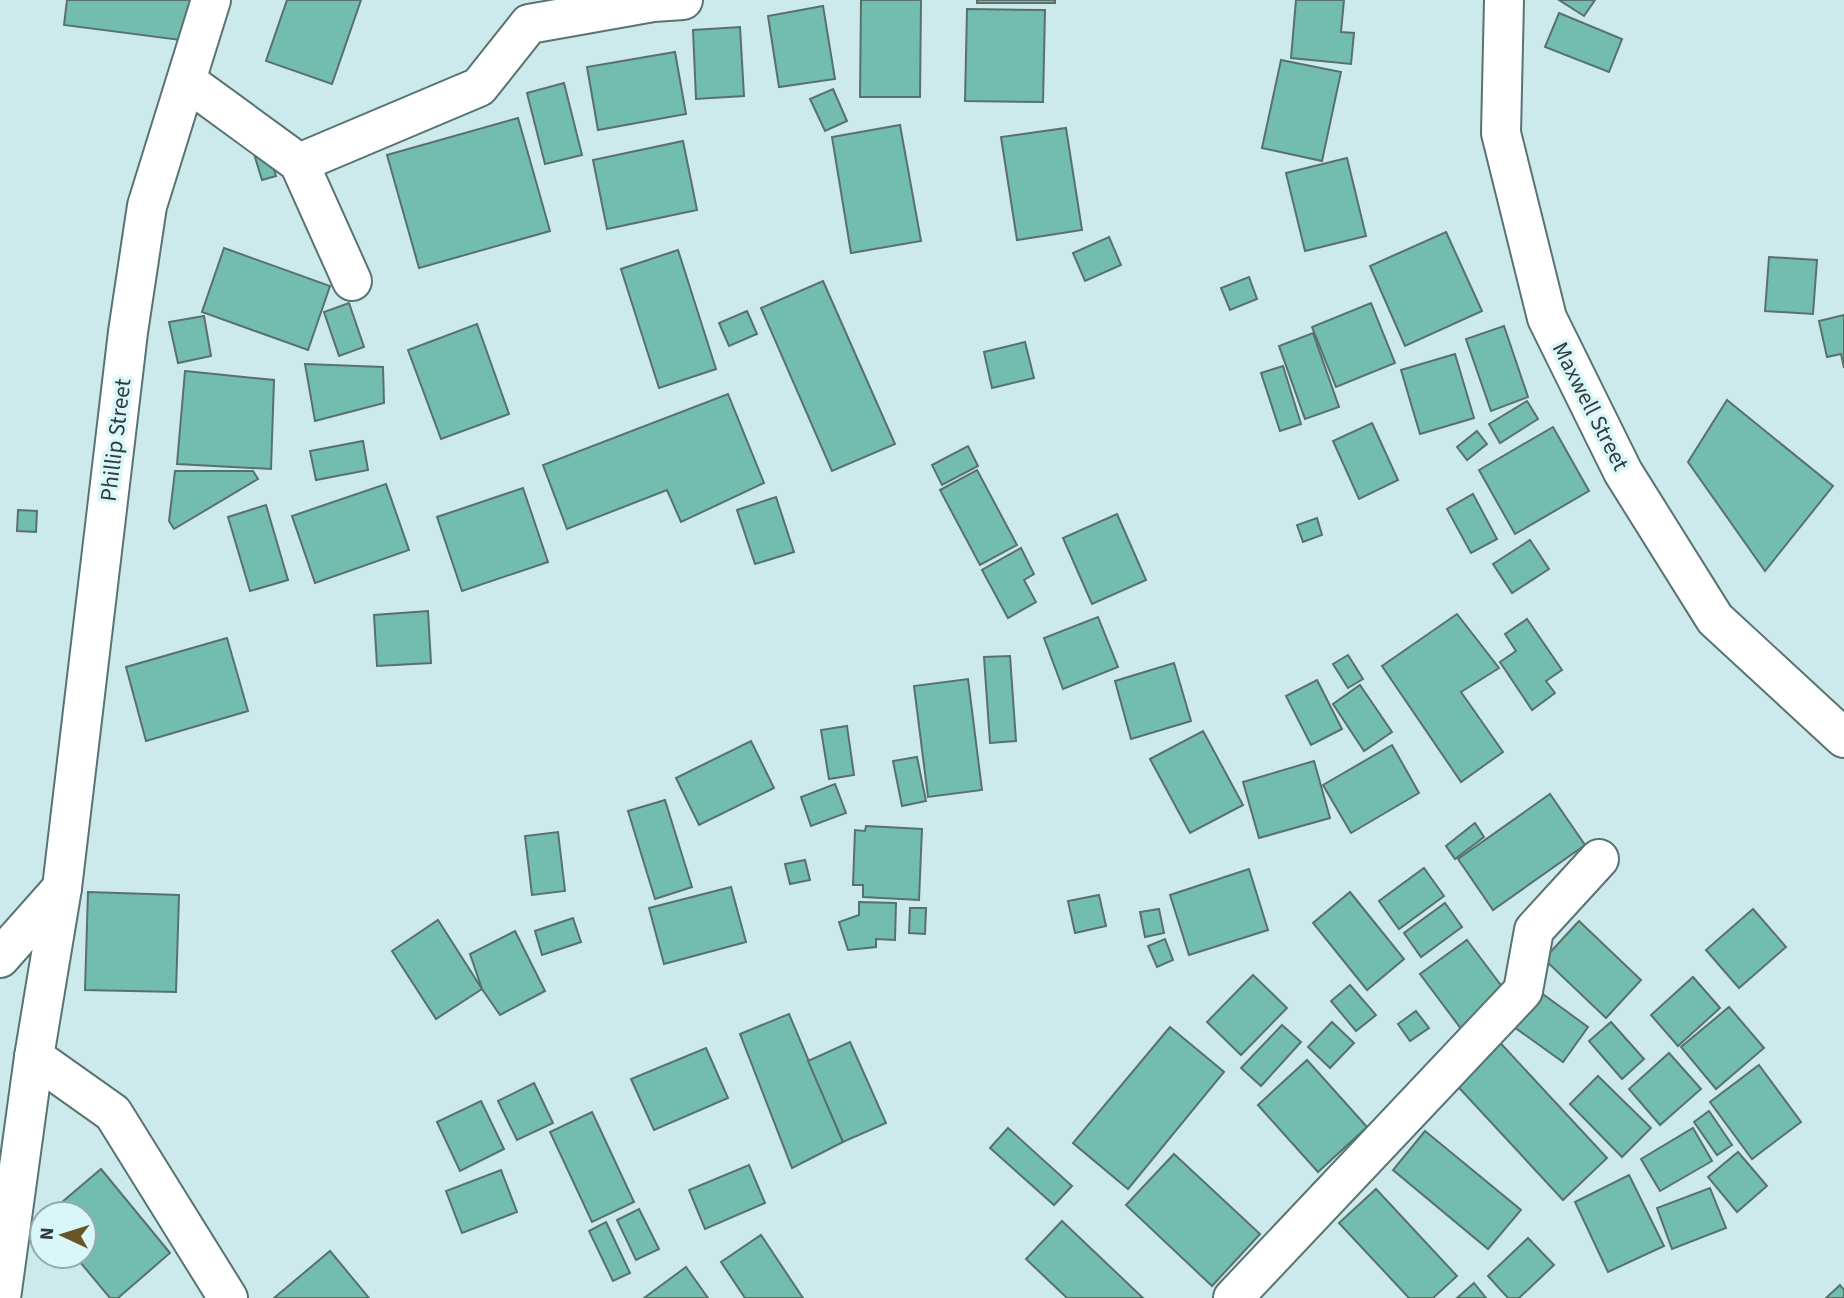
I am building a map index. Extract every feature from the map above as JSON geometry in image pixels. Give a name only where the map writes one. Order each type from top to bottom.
[{"type":"street","name":"Phillip Street","points":[[1,1298],[34,1057],[62,888],[128,332],[147,206],[188,82],[211,0]]},
{"type":"street","points":[[299,163],[479,87],[529,24],[653,2],[683,0]]},
{"type":"street","name":"Maxwell Street","points":[[1504,0],[1501,133],[1548,318],[1623,471],[1715,619],[1844,738]]},
{"type":"street","points":[[188,82],[299,163],[352,281]]},
{"type":"street","points":[[1233,1298],[1523,990],[1534,930],[1599,859]]},
{"type":"street","points":[[0,958],[62,888]]},
{"type":"street","points":[[34,1057],[113,1113],[228,1298]]},
{"type":"building","points":[[67,0],[194,0],[188,41],[64,25]]},
{"type":"building","points":[[287,0],[361,0],[332,84],[266,61]]},
{"type":"building","points":[[861,0],[921,0],[920,97],[860,97]]},
{"type":"building","points":[[977,0],[1055,0],[1055,3],[977,3]]},
{"type":"building","points":[[1296,0],[1344,0],[1341,32],[1354,33],[1351,64],[1291,58]]},
{"type":"building","points":[[1559,0],[1595,0],[1584,16]]},
{"type":"building","points":[[823,6],[835,79],[779,87],[768,16]]},
{"type":"building","points":[[967,9],[1045,10],[1043,102],[965,101]]},
{"type":"building","points":[[1559,13],[1622,39],[1609,72],[1545,47]]},
{"type":"building","points":[[740,27],[744,96],[696,99],[693,30]]},
{"type":"building","points":[[675,52],[686,114],[598,130],[587,67]]},
{"type":"building","points":[[1281,60],[1341,72],[1322,161],[1262,148]]},
{"type":"building","points":[[564,83],[582,155],[545,164],[527,93]]},
{"type":"building","points":[[833,89],[847,121],[825,131],[810,99]]},
{"type":"building","points":[[518,118],[550,231],[419,268],[387,155]]},
{"type":"building","points":[[900,125],[921,241],[851,253],[832,137]]},
{"type":"building","points":[[1066,128],[1082,230],[1017,240],[1001,137]]},
{"type":"building","points":[[265,141],[276,176],[262,180],[251,144]]},
{"type":"building","points":[[683,141],[697,210],[607,229],[593,160]]},
{"type":"building","points":[[1347,158],[1366,236],[1305,251],[1286,173]]},
{"type":"building","points":[[1446,232],[1482,311],[1405,346],[1370,266]]},
{"type":"building","points":[[1109,237],[1121,265],[1085,281],[1073,253]]},
{"type":"building","points":[[224,248],[330,286],[308,350],[202,312]]},
{"type":"building","points":[[678,250],[716,369],[659,388],[621,269]]},
{"type":"building","points":[[1769,257],[1817,260],[1813,314],[1765,311]]},
{"type":"building","points":[[1249,277],[1257,299],[1230,310],[1221,288]]},
{"type":"building","points":[[823,281],[895,444],[832,471],[761,308]]},
{"type":"building","points":[[349,303],[364,347],[339,356],[324,312]]},
{"type":"building","points":[[1371,303],[1395,363],[1336,387],[1312,327]]},
{"type":"building","points":[[747,311],[757,334],[729,346],[719,323]]},
{"type":"building","points":[[1844,315],[1844,368],[1841,354],[1827,357],[1819,321]]},
{"type":"building","points":[[204,316],[211,356],[178,363],[169,322]]},
{"type":"building","points":[[477,324],[509,414],[441,439],[408,350]]},
{"type":"building","points":[[1504,326],[1528,397],[1491,411],[1466,339]]},
{"type":"building","points":[[1313,333],[1339,407],[1305,419],[1279,346]]},
{"type":"building","points":[[1025,342],[1034,378],[992,388],[984,352]]},
{"type":"building","points":[[1455,354],[1474,418],[1420,434],[1401,370]]},
{"type":"building","points":[[305,364],[383,367],[384,403],[315,421]]},
{"type":"building","points":[[1283,366],[1301,424],[1280,431],[1261,373]]},
{"type":"building","points":[[185,371],[274,380],[271,469],[177,464]]},
{"type":"building","points":[[728,394],[764,483],[681,522],[667,490],[567,529],[543,465]]},
{"type":"building","points":[[1727,400],[1833,486],[1765,571],[1688,462]]},
{"type":"building","points":[[1527,401],[1538,419],[1500,443],[1489,424]]},
{"type":"building","points":[[1372,423],[1398,480],[1359,499],[1333,441]]},
{"type":"building","points":[[1553,427],[1589,491],[1515,534],[1479,470]]},
{"type":"building","points":[[1477,431],[1487,444],[1467,460],[1457,447]]},
{"type":"building","points":[[363,441],[368,470],[316,480],[310,451]]},
{"type":"building","points":[[968,446],[978,466],[942,485],[932,465]]},
{"type":"building","points":[[977,470],[1017,545],[980,565],[940,490]]},
{"type":"building","points":[[175,471],[253,471],[258,479],[174,529],[169,521]]},
{"type":"building","points":[[386,484],[409,550],[315,583],[292,516]]},
{"type":"building","points":[[523,488],[548,562],[462,591],[437,517]]},
{"type":"building","points":[[1473,494],[1497,539],[1471,553],[1447,509]]},
{"type":"building","points":[[776,497],[794,552],[755,564],[737,510]]},
{"type":"building","points":[[266,505],[288,580],[250,591],[228,517]]},
{"type":"building","points":[[18,510],[37,511],[36,532],[17,531]]},
{"type":"building","points":[[1117,514],[1146,580],[1092,604],[1063,538]]},
{"type":"building","points":[[1317,518],[1322,535],[1303,542],[1297,525]]},
{"type":"building","points":[[1530,540],[1549,569],[1512,593],[1493,564]]},
{"type":"building","points":[[1021,548],[1034,574],[1024,580],[1036,602],[1008,618],[982,570]]},
{"type":"building","points":[[428,611],[431,663],[377,666],[374,615]]},
{"type":"building","points":[[1457,614],[1499,668],[1461,692],[1503,752],[1461,782],[1382,666]]},
{"type":"building","points":[[1098,617],[1118,667],[1063,689],[1044,638]]},
{"type":"building","points":[[1527,619],[1562,670],[1546,681],[1555,693],[1532,710],[1500,662],[1516,651],[1505,634]]},
{"type":"building","points":[[227,638],[248,711],[146,741],[126,667]]},
{"type":"building","points":[[1348,655],[1363,679],[1348,688],[1333,664]]},
{"type":"building","points":[[1010,656],[1016,741],[990,743],[984,657]]},
{"type":"building","points":[[1174,663],[1191,721],[1131,739],[1115,681]]},
{"type":"building","points":[[968,679],[982,790],[928,797],[914,686]]},
{"type":"building","points":[[1317,680],[1342,729],[1311,745],[1286,696]]},
{"type":"building","points":[[1360,685],[1392,732],[1364,751],[1333,704]]},
{"type":"building","points":[[847,726],[854,775],[829,779],[821,730]]},
{"type":"building","points":[[1203,731],[1243,805],[1190,833],[1150,759]]},
{"type":"building","points":[[751,741],[774,788],[699,825],[676,778]]},
{"type":"building","points":[[1392,745],[1419,793],[1351,833],[1323,785]]},
{"type":"building","points":[[917,757],[926,801],[902,806],[893,761]]},
{"type":"building","points":[[1314,761],[1330,818],[1259,838],[1243,782]]},
{"type":"building","points":[[835,784],[846,813],[811,826],[801,797]]},
{"type":"building","points":[[1550,794],[1585,845],[1493,910],[1458,859]]},
{"type":"building","points":[[665,800],[692,887],[655,899],[628,811]]},
{"type":"building","points":[[1475,823],[1484,837],[1455,859],[1446,846]]},
{"type":"building","points":[[866,826],[922,829],[919,900],[863,897],[863,885],[853,885],[855,830],[865,831]]},
{"type":"building","points":[[558,832],[565,891],[532,895],[525,836]]},
{"type":"building","points":[[805,860],[810,880],[790,884],[785,864]]},
{"type":"building","points":[[1424,868],[1444,896],[1399,929],[1379,901]]},
{"type":"building","points":[[1249,869],[1268,930],[1189,955],[1170,895]]},
{"type":"building","points":[[731,887],[746,942],[664,964],[649,908]]},
{"type":"building","points":[[88,892],[179,895],[176,992],[85,990]]},
{"type":"building","points":[[1350,892],[1404,959],[1367,990],[1313,923]]},
{"type":"building","points":[[1099,895],[1106,926],[1075,933],[1068,901]]},
{"type":"building","points":[[859,902],[896,903],[895,940],[876,939],[876,947],[848,950],[839,922],[859,915]]},
{"type":"building","points":[[1445,903],[1462,927],[1421,957],[1404,933]]},
{"type":"building","points":[[910,908],[926,908],[925,934],[909,933]]},
{"type":"building","points":[[1159,909],[1164,933],[1145,937],[1140,912]]},
{"type":"building","points":[[1753,909],[1786,947],[1739,988],[1706,950]]},
{"type":"building","points":[[573,918],[581,942],[542,955],[535,931]]},
{"type":"building","points":[[438,920],[482,989],[436,1019],[392,951]]},
{"type":"building","points":[[1579,921],[1641,980],[1606,1018],[1544,959]]},
{"type":"building","points":[[515,931],[545,991],[500,1015],[482,989],[470,954]]},
{"type":"building","points":[[1165,939],[1173,960],[1157,967],[1148,946]]},
{"type":"building","points":[[1467,940],[1512,1000],[1465,1034],[1420,974]]},
{"type":"building","points":[[1253,975],[1287,1008],[1241,1055],[1207,1022]]},
{"type":"building","points":[[1693,977],[1720,1008],[1678,1046],[1651,1015]]},
{"type":"building","points":[[1350,985],[1376,1015],[1356,1031],[1331,1001]]},
{"type":"building","points":[[1540,992],[1588,1027],[1563,1062],[1514,1027]]},
{"type":"building","points":[[1729,1007],[1764,1048],[1716,1089],[1681,1047]]},
{"type":"building","points":[[1416,1011],[1429,1028],[1410,1041],[1398,1024]]},
{"type":"building","points":[[789,1014],[843,1142],[792,1168],[740,1034]]},
{"type":"building","points":[[1332,1022],[1354,1043],[1330,1068],[1308,1047]]},
{"type":"building","points":[[1611,1022],[1644,1059],[1622,1079],[1589,1041]]},
{"type":"building","points":[[1282,1025],[1301,1042],[1261,1086],[1241,1068]]},
{"type":"building","points":[[1170,1027],[1224,1072],[1128,1189],[1073,1143]]},
{"type":"building","points":[[1493,1035],[1607,1158],[1563,1200],[1449,1077]]},
{"type":"building","points":[[850,1042],[886,1123],[843,1142],[808,1061]]},
{"type":"building","points":[[706,1048],[728,1098],[654,1130],[631,1079]]},
{"type":"building","points":[[1669,1053],[1701,1089],[1660,1125],[1629,1089]]},
{"type":"building","points":[[1307,1060],[1367,1127],[1318,1172],[1258,1105]]},
{"type":"building","points":[[1759,1065],[1801,1122],[1752,1159],[1710,1102]]},
{"type":"building","points":[[1598,1076],[1651,1128],[1622,1157],[1570,1104]]},
{"type":"building","points":[[534,1083],[553,1123],[517,1140],[498,1101]]},
{"type":"building","points":[[481,1101],[504,1149],[460,1171],[437,1122]]},
{"type":"building","points":[[1709,1111],[1732,1145],[1717,1155],[1694,1122]]},
{"type":"building","points":[[592,1112],[634,1202],[592,1222],[550,1132]]},
{"type":"building","points":[[1008,1128],[1072,1186],[1054,1205],[990,1148]]},
{"type":"building","points":[[1693,1128],[1712,1161],[1660,1191],[1641,1159]]},
{"type":"building","points":[[1425,1131],[1521,1210],[1488,1249],[1393,1170]]},
{"type":"building","points":[[1738,1152],[1767,1186],[1737,1212],[1708,1177]]},
{"type":"building","points":[[1174,1154],[1260,1234],[1212,1286],[1126,1205]]},
{"type":"building","points":[[749,1165],[765,1203],[705,1229],[689,1190]]},
{"type":"building","points":[[101,1169],[170,1253],[118,1298],[110,1298],[87,1270],[98,1270],[98,1200],[64,1200]]},
{"type":"building","points":[[501,1170],[517,1212],[462,1233],[446,1191]]},
{"type":"building","points":[[1629,1175],[1664,1246],[1608,1272],[1575,1202]]},
{"type":"building","points":[[1710,1188],[1726,1228],[1672,1249],[1657,1208]]},
{"type":"building","points":[[1376,1189],[1457,1276],[1433,1298],[1409,1298],[1339,1223]]},
{"type":"building","points":[[639,1209],[659,1249],[636,1260],[617,1220]]},
{"type":"building","points":[[1062,1221],[1143,1298],[1067,1298],[1026,1259]]},
{"type":"building","points":[[606,1222],[630,1273],[613,1281],[589,1231]]},
{"type":"building","points":[[761,1235],[803,1298],[745,1298],[721,1262]]},
{"type":"building","points":[[1528,1238],[1554,1265],[1519,1298],[1508,1298],[1488,1276]]},
{"type":"building","points":[[330,1251],[369,1298],[274,1298]]},
{"type":"building","points":[[686,1267],[708,1298],[644,1298]]},
{"type":"building","points":[[1474,1283],[1486,1298],[1457,1298]]},
{"type":"building","points":[[1840,1285],[1844,1290],[1844,1298],[1826,1298]]}]
